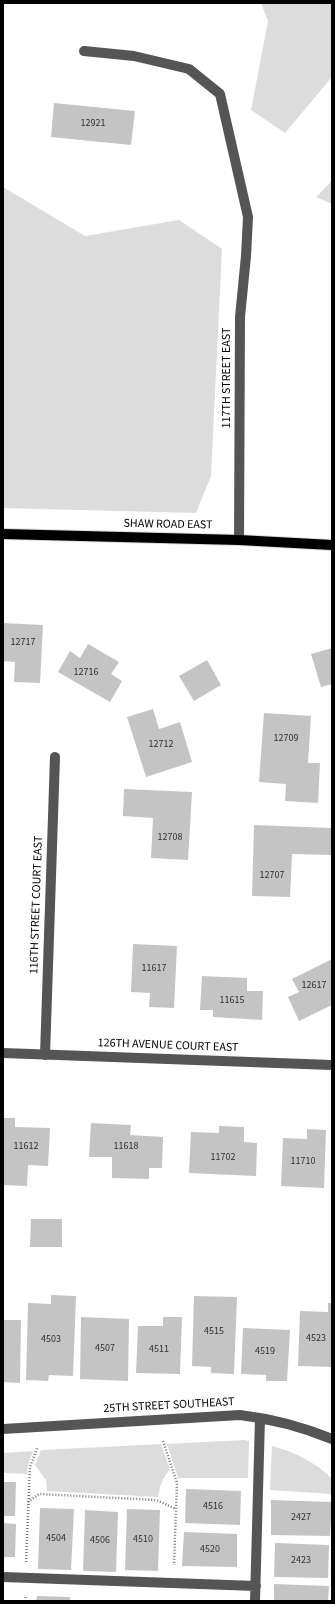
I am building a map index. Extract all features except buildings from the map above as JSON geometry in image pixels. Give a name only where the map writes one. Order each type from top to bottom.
[{"type":"main road","name":"SHAW ROAD EAST","points":[[3,534],[239,540],[332,546]]},
{"type":"street","name":"117TH STREET EAST","points":[[84,51],[134,56],[189,69],[220,94],[248,217],[240,317],[239,540]]},
{"type":"street","name":"116TH STREET COURT EAST","points":[[45,1055],[55,757]]},
{"type":"street","name":"126TH AVENUE COURT EAST","points":[[3,1053],[332,1065]]},
{"type":"street","name":"25TH STREET SOUTHEAST","points":[[3,1429],[240,1415],[304,1427],[332,1439]]},
{"type":"street","points":[[255,1601],[260,1418]]},
{"type":"street","points":[[3,1577],[256,1586]]},
{"type":"path","points":[[163,1441],[176,1483],[174,1565]]},
{"type":"path","points":[[26,1566],[30,1467],[37,1448]]},
{"type":"path","points":[[28,1502],[39,1494],[156,1500],[176,1509]]},
{"type":"shaded area","points":[[261,3],[332,3],[332,77],[285,133],[251,110],[268,21]]},
{"type":"shaded area","points":[[332,181],[332,204],[316,197]]},
{"type":"shaded area","points":[[3,187],[85,236],[179,220],[222,249],[211,476],[196,513],[3,508]]},
{"type":"shaded area","points":[[249,1441],[248,1478],[178,1478],[167,1444]]},
{"type":"shaded area","points":[[161,1444],[170,1470],[162,1482],[158,1497],[47,1491],[46,1480],[35,1465],[41,1450]]},
{"type":"shaded area","points":[[272,1446],[288,1451],[312,1463],[326,1473],[332,1479],[332,1494],[270,1490]]},
{"type":"shaded area","points":[[33,1451],[28,1465],[27,1474],[3,1473],[3,1453]]}]
